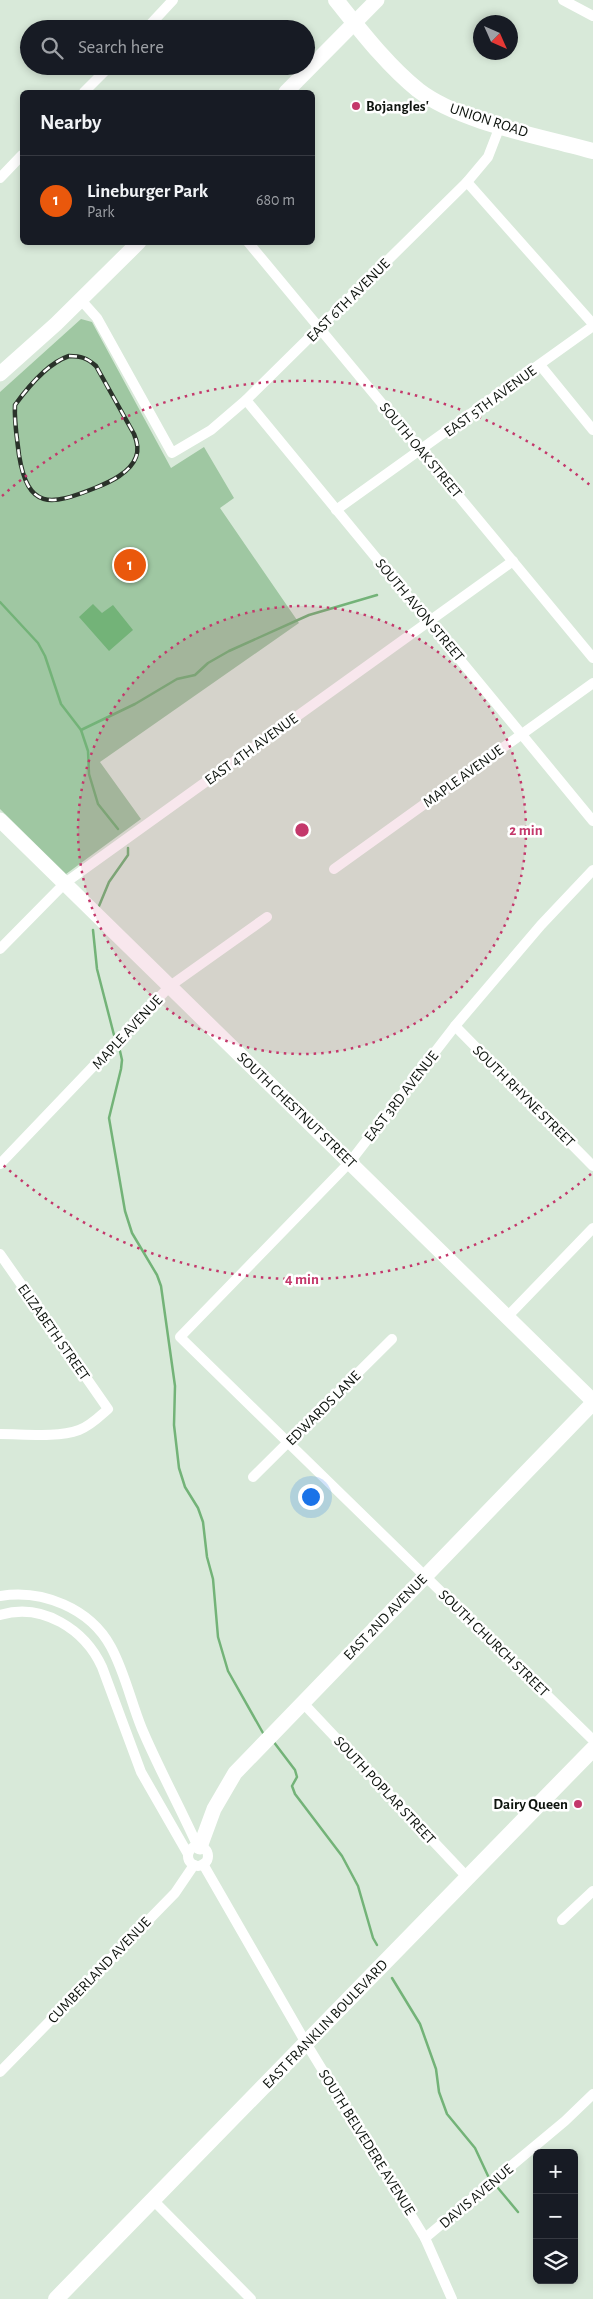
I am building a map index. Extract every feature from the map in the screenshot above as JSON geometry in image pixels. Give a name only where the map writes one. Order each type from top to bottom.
[{"type":"main road","name":"UNION ROAD","points":[[336,0],[399,72],[418,90],[454,110],[500,126],[593,151]]},
{"type":"main road","name":"EAST FRANKLIN BOULEVARD","points":[[56,2299],[593,1749]]},
{"type":"street","points":[[154,20],[173,0]]},
{"type":"street","points":[[315,63],[377,0]]},
{"type":"street","points":[[563,0],[593,16]]},
{"type":"street","points":[[86,90],[101,75]]},
{"type":"street","points":[[288,90],[303,75]]},
{"type":"street","name":"EAST 6TH AVENUE","points":[[81,300],[97,318],[172,453],[211,430],[246,400],[468,182],[488,156],[500,126]]},
{"type":"street","points":[[0,178],[20,157]]},
{"type":"street","points":[[468,182],[593,325]]},
{"type":"street","points":[[0,374],[81,300],[136,245]]},
{"type":"street","name":"SOUTH OAK STREET","points":[[251,245],[593,658]]},
{"type":"street","name":"EAST 5TH AVENUE","points":[[336,510],[421,451],[593,325]]},
{"type":"street","points":[[540,365],[593,430]]},
{"type":"street","name":"SOUTH AVON STREET","points":[[246,400],[593,821]]},
{"type":"street","name":"EAST 4TH AVENUE","points":[[0,949],[65,883],[513,561]]},
{"type":"street","name":"MAPLE AVENUE","points":[[334,869],[593,683]]},
{"type":"street","name":"SOUTH CHESTNUT STREET","points":[[0,820],[508,1316],[593,1402]]},
{"type":"street","name":"EAST 3RD AVENUE","points":[[180,1337],[350,1162],[455,1026],[541,925],[593,870]]},
{"type":"street","name":"MAPLE AVENUE","points":[[0,1164],[170,986],[267,916]]},
{"type":"street","name":"SOUTH RHYNE STREET","points":[[455,1026],[593,1166]]},
{"type":"street","points":[[508,1316],[593,1228]]},
{"type":"street","name":"ELIZABETH STREET","points":[[0,1254],[108,1409],[92,1423],[78,1430],[63,1434],[0,1434]]},
{"type":"street","name":"SOUTH CHURCH STREET","points":[[180,1337],[593,1740]]},
{"type":"street","name":"EDWARDS LANE","points":[[253,1477],[392,1339]]},
{"type":"street","name":"EAST 2ND AVENUE","points":[[196,1849],[214,1809],[235,1773],[593,1402]]},
{"type":"street","points":[[0,1596],[36,1596],[59,1602],[85,1616],[111,1646],[142,1731],[196,1849]]},
{"type":"street","points":[[0,1615],[18,1612],[45,1616],[67,1625],[86,1641],[102,1667],[141,1772],[196,1849],[207,1854],[207,1860],[198,1865]]},
{"type":"street","name":"SOUTH POPLAR STREET","points":[[303,1703],[467,1878]]},
{"type":"street","name":"SOUTH BELVEDERE AVENUE","points":[[196,1849],[190,1862],[198,1865],[426,2238],[452,2299]]},
{"type":"street","name":"CUMBERLAND AVENUE","points":[[0,2072],[175,1893],[198,1865]]},
{"type":"street","points":[[562,1920],[593,1890]]},
{"type":"street","name":"DAVIS AVENUE","points":[[426,2238],[552,2132],[593,2094]]},
{"type":"street","points":[[153,2200],[251,2299]]},
{"type":"shaded area","points":[[81,319],[92,322],[171,468],[204,447],[234,498],[220,508],[299,623],[100,762],[141,819],[66,874],[0,809],[0,392]]},
{"type":"shaded area","points":[[93,604],[102,613],[113,605],[133,630],[109,651],[79,617]]},
{"type":"waterway","points":[[81,730],[135,704],[177,679],[195,675],[208,663],[229,651],[309,615],[377,595]]},
{"type":"waterway","points":[[0,602],[38,643],[45,656],[61,704],[81,730],[88,751],[89,774],[98,804],[118,829]]},
{"type":"waterway","points":[[99,906],[109,882],[128,855],[128,848]]},
{"type":"waterway","points":[[93,930],[97,969],[114,1035]]},
{"type":"waterway","points":[[120,1051],[121,1069],[109,1118],[125,1211],[132,1233],[157,1275],[161,1286],[175,1386],[174,1425],[179,1468],[185,1487],[198,1508],[203,1522],[207,1557],[213,1579],[218,1637],[228,1671],[263,1733]]},
{"type":"waterway","points":[[273,1741],[295,1770],[297,1777],[292,1786],[295,1794],[342,1856],[358,1886],[373,1938],[377,1945]]},
{"type":"waterway","points":[[392,1978],[420,2024],[436,2069],[439,2092],[447,2114],[475,2148],[489,2178]]},
{"type":"waterway","points":[[498,2188],[518,2212]]},
{"type":"railway","points":[[69,356],[84,358],[96,366],[134,434],[137,454],[129,468],[107,483],[65,498],[44,499],[35,494],[28,486],[23,473],[19,455],[15,405],[32,383],[46,370],[61,359],[69,356]]},
{"type":"place","name":"Bojangles'","points":[[356,106]]},
{"type":"place","name":"Lineburger Park","points":[[130,565]]},
{"type":"place","name":"Dairy Queen","points":[[578,1804]]}]
